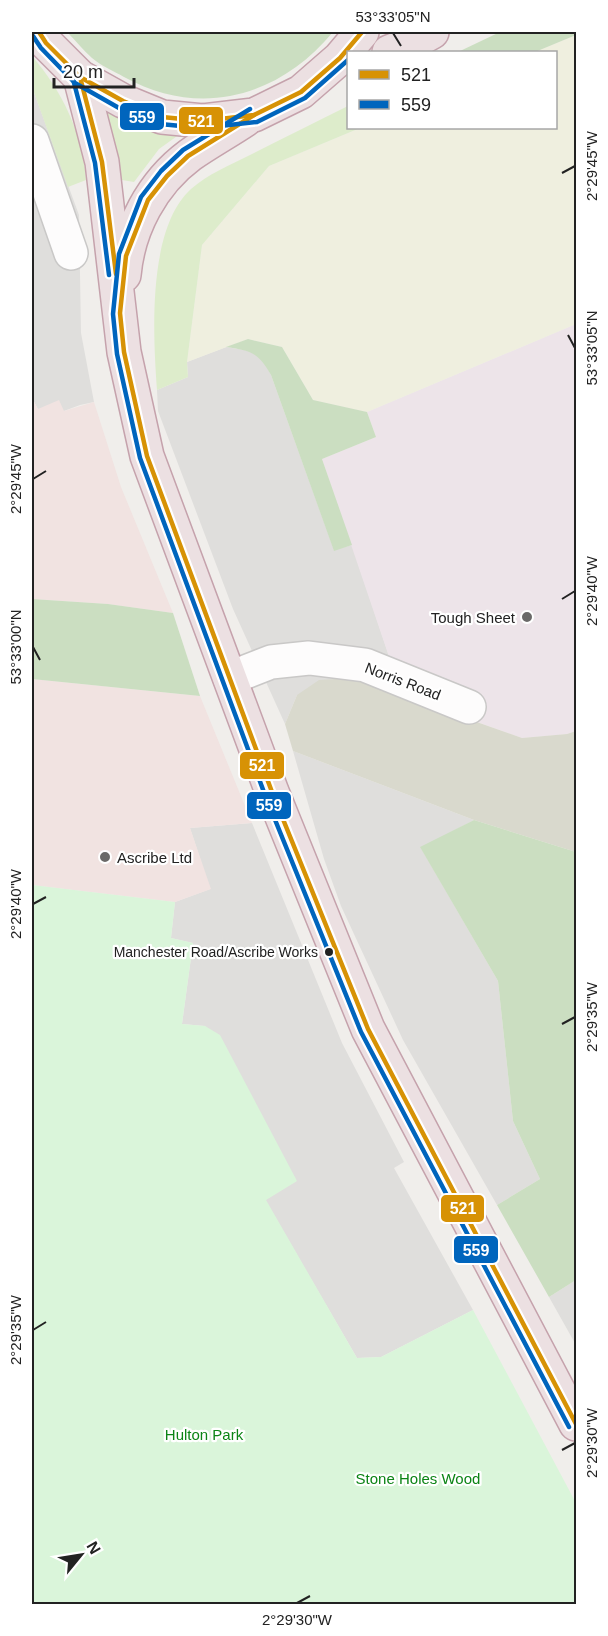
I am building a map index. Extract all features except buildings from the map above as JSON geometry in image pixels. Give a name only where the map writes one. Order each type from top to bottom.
[{"type":"highway","points":[[39,32],[46,43],[80,77],[123,101],[162,117],[203,121],[254,115]]},
{"type":"highway","points":[[301,92],[340,58],[362,32]]},
{"type":"highway","points":[[392,51],[432,32]]},
{"type":"highway","points":[[120,314],[126,256],[148,200],[167,176],[188,156],[254,115],[347,70]]},
{"type":"highway","points":[[80,77],[102,162],[124,352],[147,456],[272,792],[368,1029],[576,1424]]},
{"type":"street","points":[[32,141],[71,253]]},
{"type":"street","name":"Norris Road","points":[[230,678],[271,662],[309,658],[364,665],[469,707]]},
{"type":"shaded area","points":[[32,87],[79,215],[81,333],[94,402],[64,411],[38,409],[32,398]]},
{"type":"shaded area","points":[[576,324],[576,731],[567,734],[522,738],[402,695],[322,459],[376,437],[367,412]]},
{"type":"shaded area","points":[[226,347],[250,351],[263,360],[271,375],[334,550],[352,545],[402,695],[297,695],[285,724],[233,609],[158,411],[157,390],[188,377],[187,362]]},
{"type":"shaded area","points":[[32,398],[38,409],[59,400],[64,411],[94,402],[121,487],[173,613],[108,604],[32,599]]},
{"type":"shaded area","points":[[352,678],[522,738],[567,734],[576,731],[576,852],[474,820],[293,751],[285,724],[297,695],[319,680]]},
{"type":"shaded area","points":[[32,679],[200,696],[252,823],[190,828],[211,889],[175,902],[32,885]]},
{"type":"shaded area","points":[[293,751],[474,820],[421,848],[498,981],[513,1121],[540,1179],[497,1205],[403,1040],[341,906],[324,859]]},
{"type":"shaded area","points":[[252,823],[342,1043],[404,1162],[394,1168],[473,1310],[381,1357],[357,1358],[265,1200],[296,1181],[205,1026],[182,1024],[193,943],[171,938],[175,902],[210,889],[190,828]]},
{"type":"shaded area","points":[[576,1280],[576,1345],[549,1297]]},
{"type":"green space","points":[[67,32],[333,32],[312,54],[288,72],[263,86],[237,95],[209,98],[181,97],[153,90],[124,77],[96,61]]},
{"type":"green space","points":[[500,32],[576,32],[576,35],[537,51],[460,51]]},
{"type":"green space","points":[[576,35],[576,324],[367,412],[313,400],[282,347],[248,339],[187,362],[202,245],[269,166],[358,129],[557,129],[557,51],[537,51]]},
{"type":"green space","points":[[32,56],[61,98],[81,146],[86,180],[68,187],[32,87]]},
{"type":"green space","points":[[347,106],[347,129],[358,129],[269,166],[202,245],[187,362],[188,377],[157,390],[154,313],[160,256],[167,230],[177,207],[191,189],[212,174]]},
{"type":"green space","points":[[104,111],[137,123],[180,134],[159,149],[134,182],[116,179]]},
{"type":"green space","points":[[248,339],[282,347],[313,400],[367,412],[376,437],[322,459],[352,545],[334,551],[271,375],[266,367],[253,354],[226,347]]},
{"type":"green space","points":[[32,599],[108,604],[173,613],[200,696],[32,679]]},
{"type":"green space","points":[[474,820],[576,852],[576,1280],[549,1297],[497,1205],[540,1179],[513,1121],[498,981],[420,847]]},
{"type":"green space","name":"Hulton Park","points":[[32,885],[175,902],[171,938],[193,943],[182,1024],[205,1026],[220,1035],[297,1181],[266,1200],[357,1358],[381,1357],[473,1310],[576,1503],[576,1604],[32,1604]]},
{"type":"transit line","name":"521","points":[[39,32],[46,43],[80,77],[123,101],[162,117],[203,121],[254,115],[301,92],[340,58],[362,32]]},
{"type":"transit line","name":"559","points":[[33,36],[41,48],[75,83],[119,108],[160,124],[202,128],[257,122],[305,98],[347,61]]},
{"type":"transit line","name":"521","points":[[80,77],[102,162],[116,274]]},
{"type":"transit line","name":"559","points":[[73,79],[95,163],[109,275]]},
{"type":"transit line","name":"559","points":[[250,109],[183,150],[161,171],[141,197],[119,254],[113,314],[117,354],[140,458],[265,795],[361,1032],[569,1427]]},
{"type":"transit line","name":"521","points":[[254,115],[188,156],[167,176],[148,200],[126,256],[120,313],[124,352],[147,456],[272,792],[368,1029],[576,1424]]},
{"type":"place","name":"Tough Sheet","points":[[527,617]]},
{"type":"place","name":"Ascribe Ltd","points":[[105,857]]},
{"type":"place","name":"Manchester Road/Ascribe Works","points":[[329,952]]},
{"type":"park label","name":"Stone Holes Wood","points":[[418,1478]]}]
